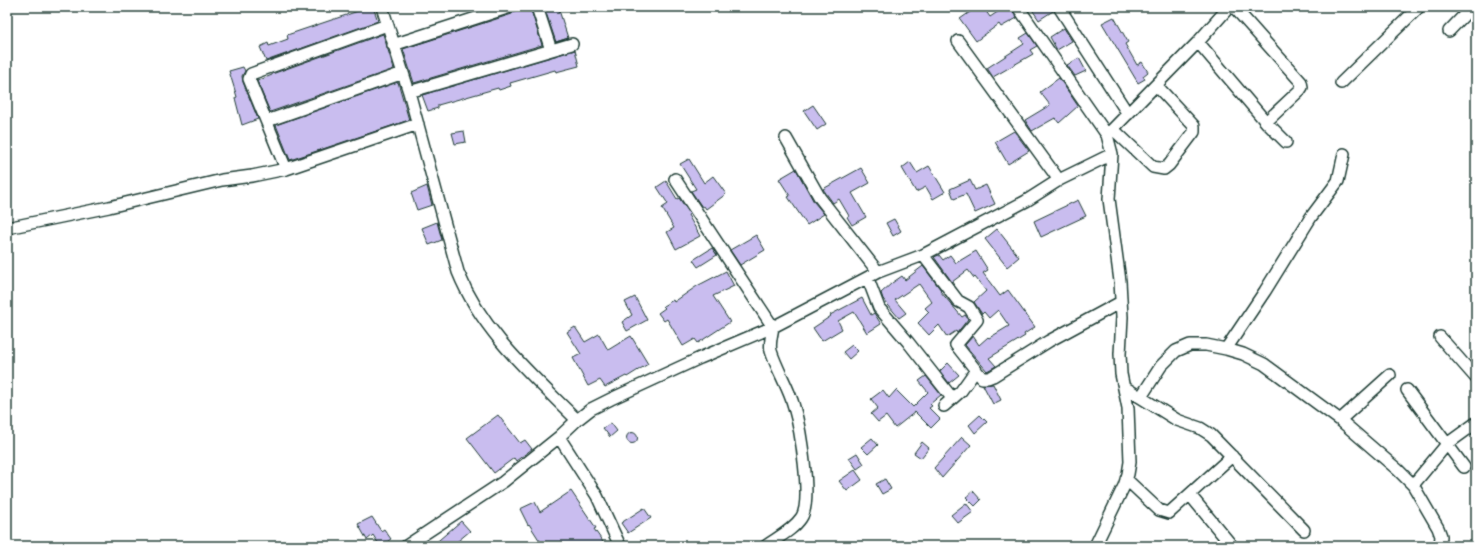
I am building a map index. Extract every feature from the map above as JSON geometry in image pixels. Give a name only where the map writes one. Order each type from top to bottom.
[{"type":"street","points":[[382,7],[409,92],[458,272],[466,292],[504,347],[576,420]]},
{"type":"street","points":[[393,45],[510,7]]},
{"type":"street","points":[[537,7],[551,50]]},
{"type":"street","points":[[1018,7],[1110,132],[1154,167],[1164,169],[1169,165],[1194,132],[1194,126],[1156,85]]},
{"type":"street","points":[[1059,7],[1128,114]]},
{"type":"street","points":[[1110,132],[1198,42],[1229,7]]},
{"type":"street","points":[[1234,7],[1301,82],[1302,87],[1300,90],[1266,122]]},
{"type":"street","points":[[1341,83],[1419,7]]},
{"type":"street","points":[[1449,31],[1472,7]]},
{"type":"street","points":[[286,169],[249,79],[250,74],[388,25]]},
{"type":"street","points":[[958,41],[1058,180]]},
{"type":"street","points":[[1198,42],[1266,122],[1286,142]]},
{"type":"street","points":[[409,92],[572,44]]},
{"type":"street","points":[[267,121],[403,73]]},
{"type":"street","points":[[7,228],[109,207],[222,180],[286,169],[418,124]]},
{"type":"street","points":[[1095,546],[1126,479],[1130,462],[1128,408],[1120,354],[1122,317],[1120,281],[1109,199],[1112,154],[1110,132]]},
{"type":"street","points":[[786,138],[820,198],[878,272]]},
{"type":"street","points":[[406,546],[503,482],[559,437],[576,420],[590,409],[611,398],[772,326],[878,272],[923,255],[1026,200],[1058,180],[1112,154]]},
{"type":"street","points":[[1226,349],[1266,291],[1311,217],[1338,181],[1344,154]]},
{"type":"street","points":[[675,179],[772,326],[771,349],[794,406],[802,444],[806,508],[797,524],[766,546]]},
{"type":"street","points":[[923,255],[958,301],[968,307],[977,320],[956,345],[982,378],[993,376],[1049,341],[1120,302]]},
{"type":"street","points":[[868,278],[879,308],[908,342],[948,402],[961,391],[976,370]]},
{"type":"street","points":[[1440,337],[1476,378]]},
{"type":"street","points":[[1141,397],[1162,366],[1176,351],[1190,345],[1206,345],[1226,349],[1243,354],[1264,364],[1340,420],[1413,485],[1438,528],[1441,536],[1440,546]]},
{"type":"street","points":[[1340,420],[1390,375]]},
{"type":"street","points":[[1124,387],[1177,420],[1200,428],[1211,435],[1304,530]]},
{"type":"street","points":[[1406,390],[1464,466]]},
{"type":"street","points":[[1413,485],[1446,444],[1476,422]]},
{"type":"street","points":[[559,437],[597,496],[620,546]]},
{"type":"street","points":[[1126,479],[1159,510],[1164,513],[1169,513],[1232,456]]},
{"type":"street","points":[[1190,495],[1232,546]]},
{"type":"building","points":[[373,7],[378,21],[266,61],[260,47],[268,43],[269,46],[288,39],[287,35]]},
{"type":"building","points":[[530,7],[542,45],[414,83],[403,49],[512,14],[516,10]]},
{"type":"building","points":[[544,7],[558,7],[568,38],[556,42]]},
{"type":"building","points":[[977,7],[983,7],[990,17],[1005,7],[1011,7],[1017,18],[1001,27],[999,24],[976,41],[960,19]]},
{"type":"building","points":[[1027,7],[1052,7],[1053,11],[1039,20],[1031,8],[1029,10]]},
{"type":"building","points":[[1114,17],[1128,42],[1125,44],[1137,65],[1142,62],[1148,72],[1143,76],[1145,79],[1138,83],[1102,23]]},
{"type":"building","points":[[1064,28],[1072,41],[1057,50],[1050,37]]},
{"type":"building","points":[[1028,33],[1037,46],[1030,50],[1033,54],[993,77],[987,68],[1024,44],[1020,38]]},
{"type":"building","points":[[383,34],[394,69],[270,112],[257,81],[272,74]]},
{"type":"building","points":[[575,50],[579,66],[556,72],[555,70],[510,83],[511,86],[499,90],[498,88],[438,105],[438,108],[428,111],[422,95]]},
{"type":"building","points":[[1079,58],[1086,71],[1075,76],[1067,65]]},
{"type":"building","points":[[243,67],[245,71],[242,76],[243,82],[258,119],[242,125],[235,98],[237,97],[229,71]]},
{"type":"building","points":[[1059,78],[1078,106],[1059,123],[1055,118],[1032,131],[1025,120],[1050,105],[1040,92]]},
{"type":"building","points":[[398,82],[409,120],[290,160],[276,125]]},
{"type":"building","points":[[813,105],[826,124],[817,130],[804,111]]},
{"type":"building","points":[[464,131],[466,142],[455,144],[452,133]]},
{"type":"building","points":[[1014,131],[1029,151],[1008,164],[995,142]]},
{"type":"building","points":[[689,159],[704,183],[713,176],[726,194],[706,209],[704,206],[702,207],[691,191],[696,189],[680,164]]},
{"type":"building","points":[[910,162],[917,173],[929,166],[945,192],[933,199],[926,187],[916,192],[902,168]]},
{"type":"building","points":[[861,168],[870,183],[852,193],[866,217],[852,225],[847,217],[849,216],[839,199],[833,203],[823,189]]},
{"type":"building","points":[[796,169],[814,202],[824,214],[807,225],[788,197],[790,196],[779,179]]},
{"type":"building","points":[[970,180],[975,190],[986,185],[995,204],[975,213],[966,194],[954,199],[950,189]]},
{"type":"building","points":[[666,181],[677,199],[679,198],[690,214],[688,215],[700,236],[676,249],[667,232],[674,228],[662,208],[668,204],[657,187]]},
{"type":"building","points":[[427,186],[432,205],[417,210],[411,193]]},
{"type":"building","points":[[1078,200],[1086,216],[1041,237],[1034,221]]},
{"type":"building","points":[[894,219],[901,231],[893,236],[886,223]]},
{"type":"building","points":[[437,222],[442,240],[429,245],[422,228]]},
{"type":"building","points":[[997,229],[1019,257],[1007,267],[985,239]]},
{"type":"building","points":[[756,235],[765,250],[740,265],[730,250]]},
{"type":"building","points":[[712,248],[717,255],[698,267],[693,260]]},
{"type":"building","points":[[976,251],[988,270],[983,273],[1000,296],[1008,290],[1035,327],[1024,334],[1025,336],[989,358],[996,366],[987,371],[965,345],[973,336],[979,345],[988,337],[989,338],[1009,326],[998,310],[989,318],[984,312],[982,314],[974,302],[986,291],[968,270],[952,282],[934,257],[939,255],[943,260],[950,255],[956,263]]},
{"type":"building","points":[[923,266],[941,290],[940,291],[962,317],[965,315],[968,319],[957,333],[956,331],[947,337],[939,325],[929,335],[918,323],[929,312],[925,308],[932,302],[919,284],[895,300],[906,313],[899,318],[883,299],[881,293],[892,283],[902,276],[905,280]]},
{"type":"building","points":[[726,271],[734,286],[713,296],[730,322],[698,343],[695,339],[683,346],[667,319],[664,321],[658,313],[665,308],[663,306],[673,300],[674,302],[697,286]]},
{"type":"building","points":[[635,297],[647,320],[627,331],[622,322],[632,315],[625,302]]},
{"type":"building","points":[[862,298],[871,315],[874,313],[881,324],[867,333],[854,312],[838,321],[842,329],[822,341],[813,328],[831,316],[830,315]]},
{"type":"building","points":[[575,327],[585,342],[599,334],[608,350],[631,336],[648,364],[627,377],[626,376],[605,387],[600,380],[588,386],[573,358],[581,354],[567,332]]},
{"type":"building","points":[[852,345],[858,351],[849,359],[843,352]]},
{"type":"building","points":[[948,363],[959,375],[949,383],[940,371]]},
{"type":"building","points":[[926,376],[941,395],[930,404],[932,406],[929,408],[940,419],[931,428],[915,412],[895,428],[886,416],[878,422],[871,414],[878,408],[871,399],[883,390],[889,398],[896,390],[913,407],[928,392],[919,381]]},
{"type":"building","points":[[993,384],[1001,400],[993,404],[983,385]]},
{"type":"building","points":[[498,415],[520,443],[525,440],[532,449],[516,461],[514,458],[494,473],[467,438]]},
{"type":"building","points":[[980,415],[987,422],[975,433],[969,425]]},
{"type":"building","points":[[611,423],[617,431],[610,437],[603,428]]},
{"type":"building","points":[[630,433],[634,433],[636,434],[636,442],[630,443],[627,440],[627,436]]},
{"type":"building","points":[[962,437],[971,445],[942,478],[934,468]]},
{"type":"building","points":[[872,438],[878,445],[868,454],[861,447]]},
{"type":"building","points":[[922,442],[929,448],[921,458],[914,453]]},
{"type":"building","points":[[857,453],[864,464],[857,469],[849,458]]},
{"type":"building","points":[[855,470],[862,480],[847,491],[839,481]]},
{"type":"building","points":[[885,479],[891,489],[882,494],[876,484]]},
{"type":"building","points":[[571,491],[596,528],[594,529],[603,542],[598,546],[543,546],[529,524],[528,525],[520,509],[535,502],[540,512]]},
{"type":"building","points":[[973,491],[981,500],[975,506],[966,497]]},
{"type":"building","points":[[966,503],[973,512],[958,523],[951,515]]},
{"type":"building","points":[[644,508],[651,518],[628,533],[621,523]]},
{"type":"building","points":[[372,517],[381,531],[384,529],[391,539],[380,546],[373,535],[367,540],[358,524]]},
{"type":"building","points":[[461,521],[470,531],[452,546],[432,546]]}]
